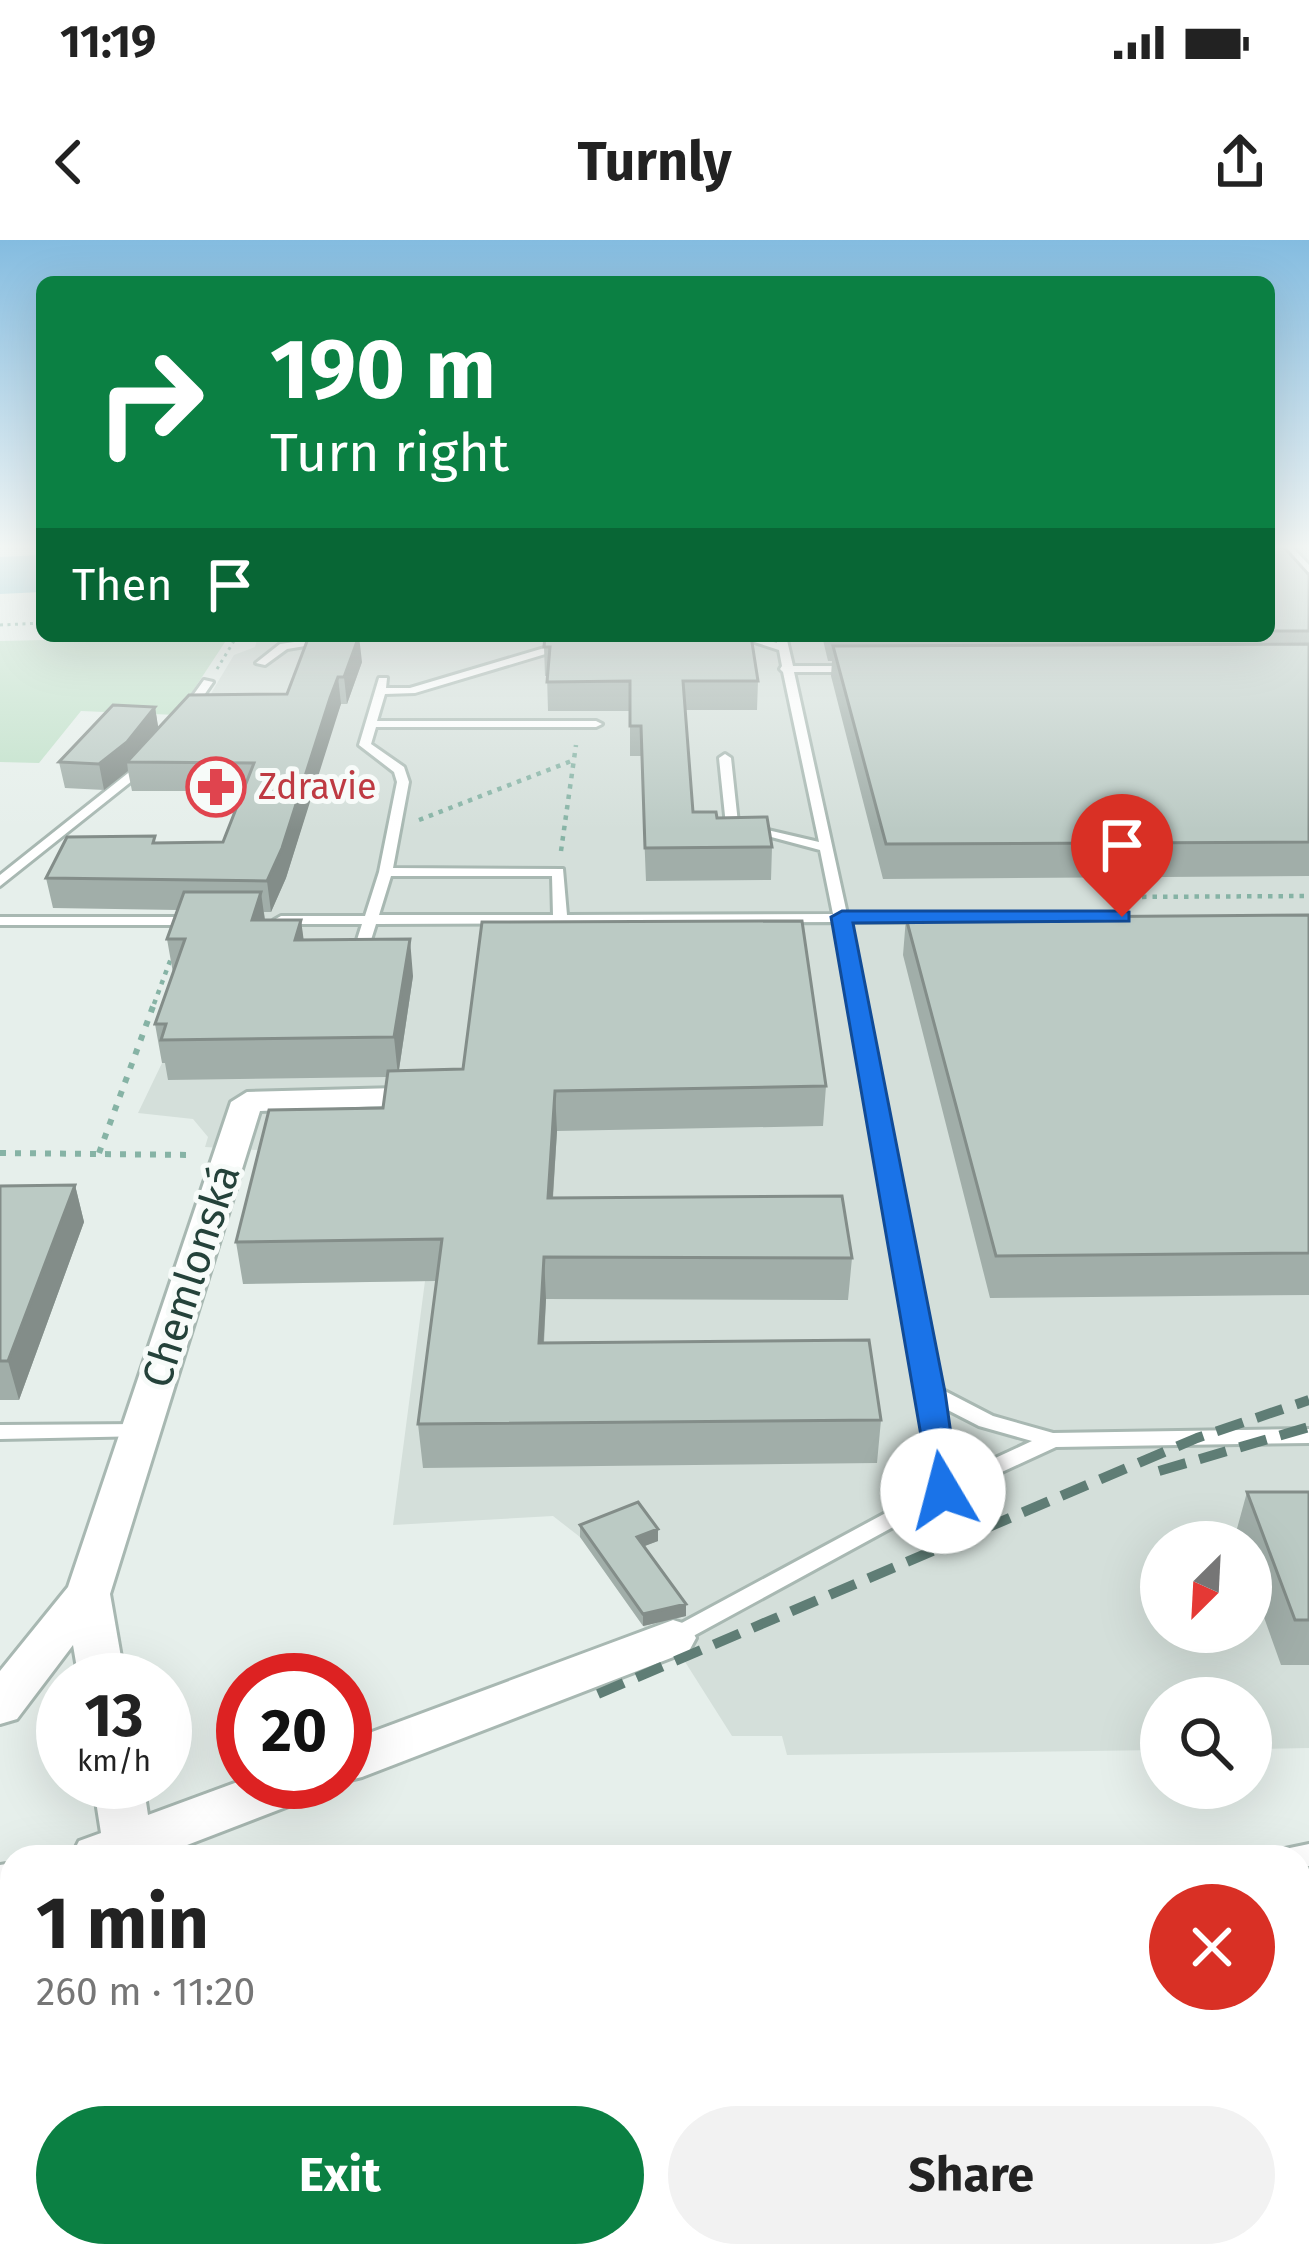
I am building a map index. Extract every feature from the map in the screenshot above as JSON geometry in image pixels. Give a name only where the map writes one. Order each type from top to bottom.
[{"type":"street","name":"Chemlonská","points":[[88,1594],[247,1102],[397,1098]]},
{"type":"street","points":[[88,1594],[98,1653]]},
{"type":"street","points":[[0,1705],[88,1594]]},
{"type":"street","points":[[372,1753],[673,1637]]},
{"type":"street","points":[[113,1845],[116,1809]]},
{"type":"street","points":[[128,1845],[223,1809]]},
{"type":"lane","points":[[261,663],[284,646],[315,642]]},
{"type":"lane","points":[[357,964],[386,872],[403,782],[400,770],[364,745],[381,686],[411,691],[576,642]]},
{"type":"lane","points":[[781,642],[842,917],[930,1392],[943,1491]]},
{"type":"lane","points":[[785,669],[880,669]]},
{"type":"lane","points":[[172,733],[208,682]]},
{"type":"lane","points":[[370,724],[596,724]]},
{"type":"lane","points":[[0,882],[139,773],[161,746]]},
{"type":"lane","points":[[725,758],[732,825],[826,848]]},
{"type":"lane","points":[[386,872],[558,872],[560,920]]},
{"type":"lane","points":[[262,920],[1122,917]]},
{"type":"lane","points":[[0,921],[219,921]]},
{"type":"lane","points":[[930,1392],[986,1421],[1053,1440],[1309,1436]]},
{"type":"lane","points":[[0,1432],[141,1431]]},
{"type":"lane","points":[[673,1637],[943,1491],[1053,1440]]},
{"type":"path","points":[[208,682],[233,642]]},
{"type":"path","points":[[558,872],[579,724]]},
{"type":"path","points":[[394,830],[574,760]]},
{"type":"path","points":[[100,1153],[173,953]]},
{"type":"path","points":[[0,1153],[230,1156]]},
{"type":"shaded area","points":[[1309,641],[1309,1748],[1272,1749],[1272,1677],[1140,1677],[1140,1750],[787,1755],[782,1736],[732,1736],[675,1646],[661,1651],[580,1537],[553,1516],[393,1525],[425,1281],[243,1284],[275,1151],[205,1147],[208,1137],[193,1119],[138,1113],[162,1063],[261,781],[210,695],[234,655],[255,647],[256,642]]},
{"type":"green space","points":[[0,641],[225,642],[177,715],[81,711],[39,763],[0,762]]},
{"type":"building","points":[[307,642],[357,642],[330,698],[267,881],[46,878],[67,837],[155,836],[153,843],[223,842],[254,763],[127,762],[189,695],[287,694]]},
{"type":"building","points":[[544,642],[752,642],[758,681],[683,681],[693,812],[716,812],[717,818],[767,817],[772,847],[645,848],[641,726],[630,726],[630,681],[547,682],[550,647],[544,647]]},
{"type":"building","points":[[1309,644],[1309,842],[886,844],[833,646]]},
{"type":"building","points":[[113,705],[155,707],[127,742],[99,764],[59,762]]},
{"type":"building","points":[[184,892],[261,892],[252,920],[301,920],[295,940],[410,939],[394,1037],[161,1040],[166,1024],[155,1024],[185,939],[167,939]]},
{"type":"building","points":[[1309,915],[1309,1253],[996,1256],[906,918]]},
{"type":"building","points":[[802,921],[826,1086],[555,1091],[548,1198],[842,1196],[852,1258],[544,1257],[539,1343],[869,1340],[881,1420],[418,1424],[442,1239],[236,1242],[269,1110],[383,1108],[388,1071],[463,1069],[482,922]]},
{"type":"building","points":[[75,1185],[8,1361],[0,1361],[0,1186]]},
{"type":"building","points":[[1247,1492],[1309,1492],[1309,1620],[1295,1620],[1272,1559],[1272,1521],[1258,1521]]},
{"type":"building","points":[[638,1502],[658,1529],[637,1537],[686,1604],[643,1614],[580,1525]]},
{"type":"railway","points":[[598,1694],[1197,1438],[1309,1400]]},
{"type":"railway","points":[[1159,1471],[1309,1427]]},
{"type":"place","name":"Zdravie","points":[[216,787]]},
{"type":"route","points":[[943,1491],[930,1392],[842,917],[1122,917]]}]
